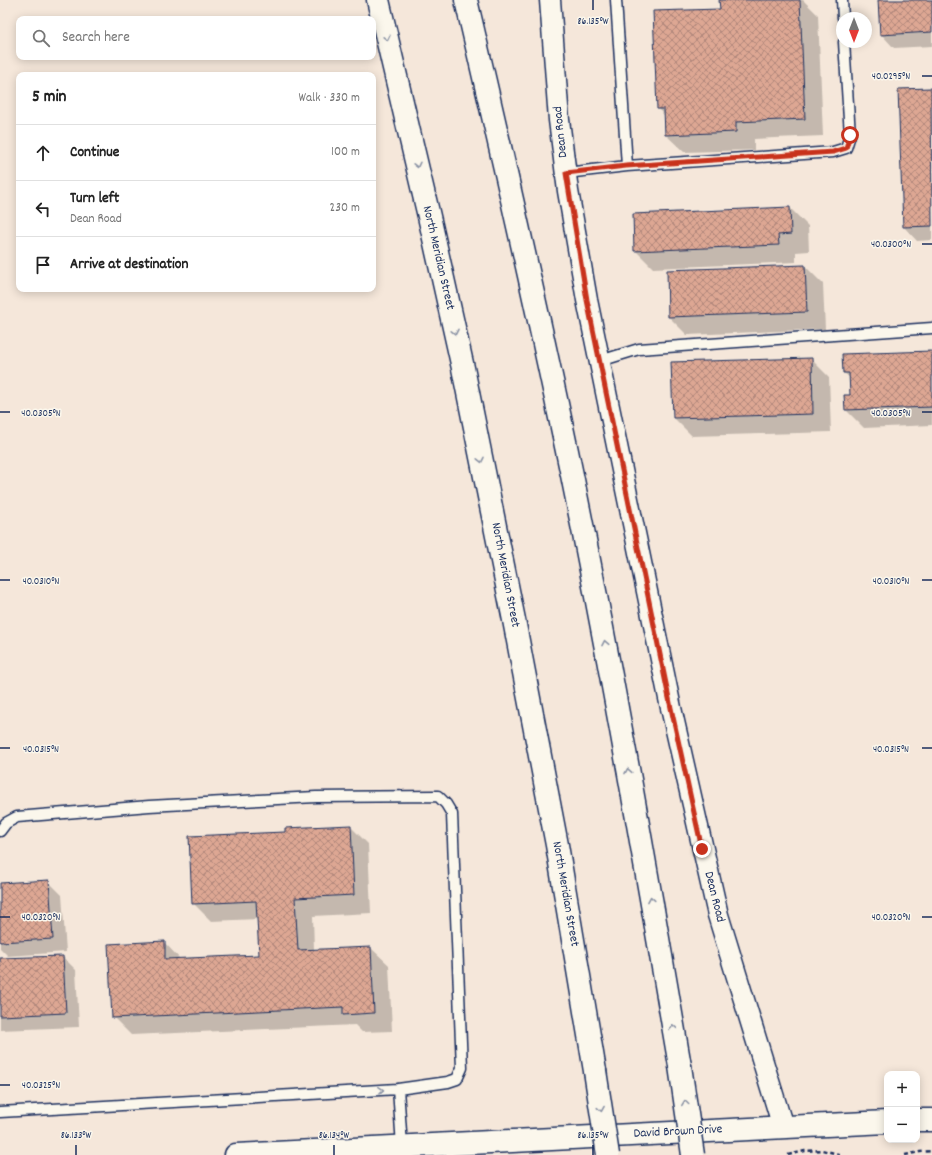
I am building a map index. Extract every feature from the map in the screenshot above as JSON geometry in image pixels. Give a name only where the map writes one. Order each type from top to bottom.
[{"type":"main road","name":"North Meridian Street","points":[[378,0],[431,225],[461,361],[514,620],[557,845],[608,1155]]},
{"type":"main road","points":[[466,0],[537,308],[616,699],[680,1066],[693,1155]]},
{"type":"main road","points":[[920,1120],[932,1120]]},
{"type":"main road","name":"David Brown Drive","points":[[236,1155],[884,1122]]},
{"type":"street","name":"Dean Road","points":[[550,0],[559,120],[566,173],[587,300],[671,708],[718,915],[784,1127]]},
{"type":"lane","points":[[616,0],[626,166]]},
{"type":"lane","points":[[842,0],[843,12]]},
{"type":"lane","points":[[566,173],[626,166],[833,152],[846,148],[850,135],[844,48]]},
{"type":"lane","points":[[600,361],[639,349],[932,328]]},
{"type":"lane","points":[[0,831],[6,823],[17,817],[149,806],[316,797],[438,796],[452,814],[462,1068],[457,1079],[448,1082],[398,1089],[0,1112]]},
{"type":"lane","points":[[398,1089],[402,1146]]},
{"type":"path","points":[[788,1155],[805,1151],[822,1150],[842,1155]]},
{"type":"path","points":[[905,1155],[932,1151]]},
{"type":"building","points":[[719,0],[800,0],[805,119],[736,122],[736,132],[665,135],[664,109],[657,109],[653,11],[720,9]]},
{"type":"building","points":[[878,0],[932,0],[932,32],[880,35]]},
{"type":"building","points":[[931,88],[932,226],[903,227],[898,89]]},
{"type":"building","points":[[790,207],[791,234],[778,235],[779,245],[634,251],[633,214]]},
{"type":"building","points":[[805,265],[807,312],[668,317],[667,270]]},
{"type":"building","points":[[932,351],[932,407],[845,410],[844,395],[850,395],[849,373],[843,373],[842,354]]},
{"type":"building","points":[[812,358],[813,414],[673,418],[671,362]]},
{"type":"building","points":[[351,825],[354,895],[295,898],[298,950],[371,947],[374,1013],[343,1015],[343,1007],[112,1018],[108,944],[165,941],[165,959],[259,955],[256,901],[192,904],[189,836],[285,832],[285,828]]},
{"type":"building","points":[[49,880],[53,939],[0,942],[0,883]]},
{"type":"building","points":[[63,956],[66,1013],[0,1016],[0,958]]},
{"type":"route","points":[[702,849],[671,708],[587,300],[566,173],[626,166],[833,152],[846,148],[850,135]]}]
